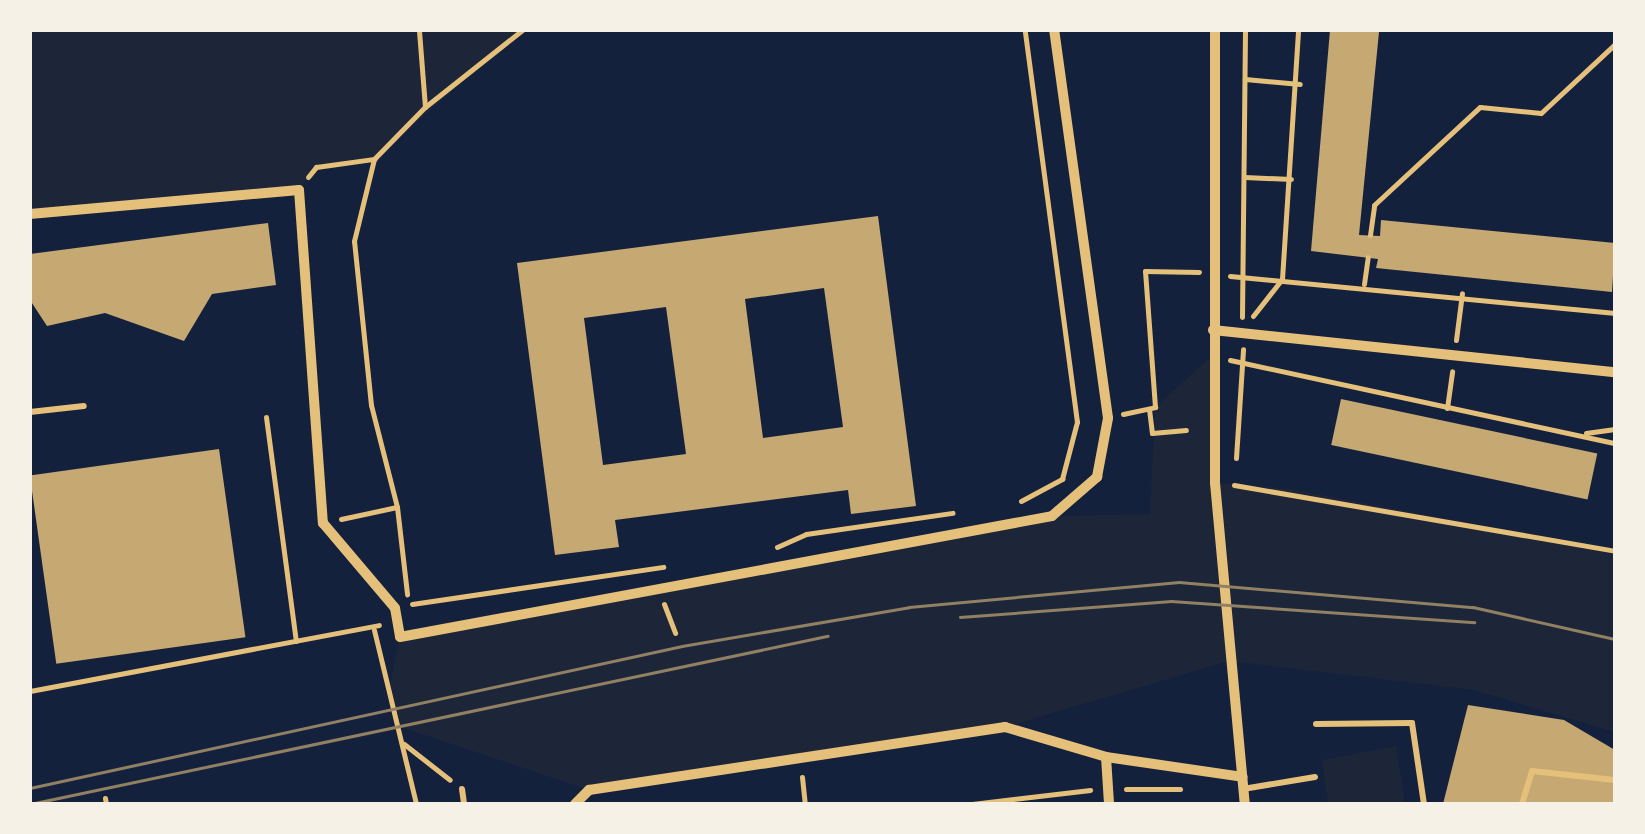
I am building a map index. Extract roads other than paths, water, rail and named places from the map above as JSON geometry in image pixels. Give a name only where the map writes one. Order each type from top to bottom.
[{"type":"street","points":[[30,214],[299,190],[323,523],[395,608],[400,637],[1052,516],[1097,477],[1108,418],[1054,30]]},
{"type":"street","points":[[1215,30],[1215,483],[1245,804]]},
{"type":"street","points":[[1212,330],[1615,372]]},
{"type":"street","points":[[575,804],[589,790],[1006,728],[1106,757],[1243,783]]},
{"type":"street","points":[[1106,757],[1109,804]]},
{"type":"lane","points":[[30,412],[84,406]]},
{"type":"lane","points":[[1316,724],[1412,723],[1424,804]]},
{"type":"lane","points":[[1522,804],[1532,771],[1615,780]]},
{"type":"lane","points":[[1243,783],[1315,777]]},
{"type":"lane","points":[[462,790],[464,804]]},
{"type":"tram line","points":[[30,788],[682,646],[909,607],[1179,582],[1473,607],[1615,639]]},
{"type":"tram line","points":[[960,617],[1171,601],[1474,622]]},
{"type":"tram line","points":[[30,804],[827,636]]}]
